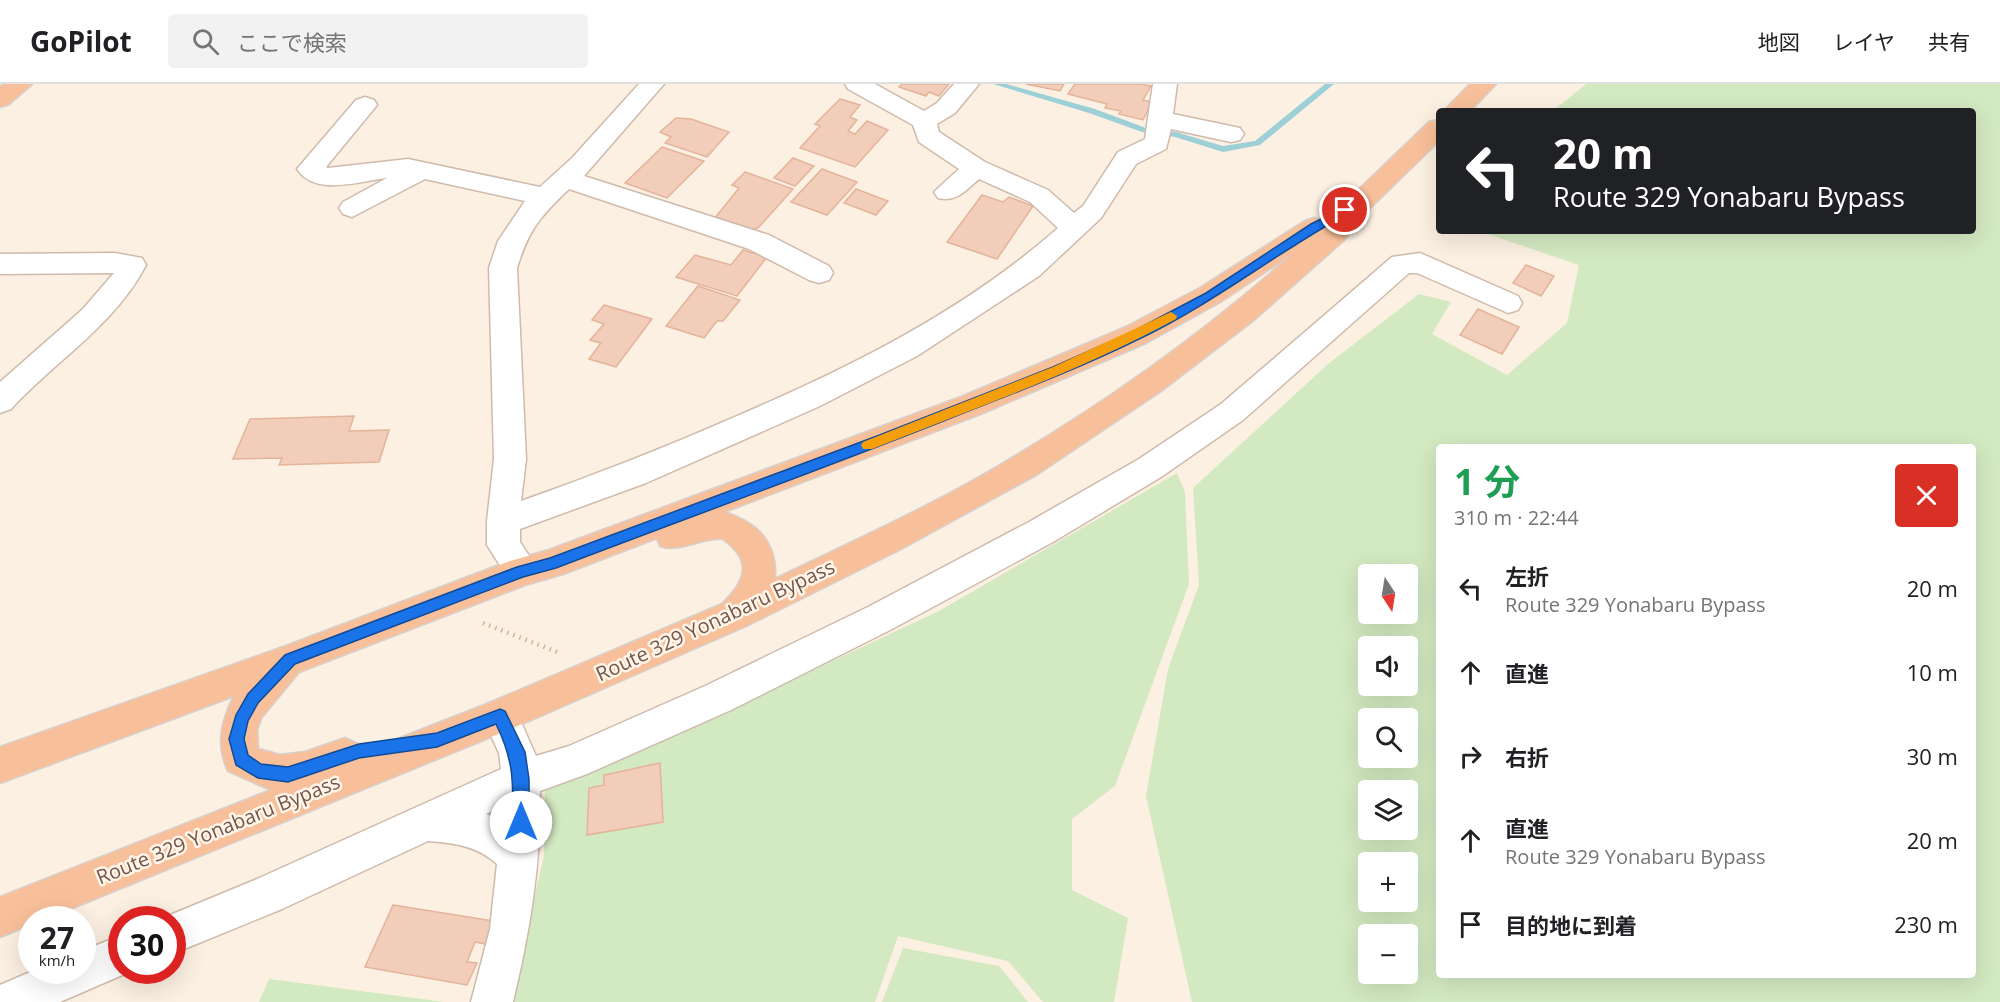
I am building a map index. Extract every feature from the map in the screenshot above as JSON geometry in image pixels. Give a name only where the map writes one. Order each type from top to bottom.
[{"type":"highway","points":[[1459,108],[1484,84]]},
{"type":"highway","name":"Route 329 Yonabaru Bypass","points":[[0,917],[500,716],[734,615],[887,540],[1024,466],[1131,396],[1245,312],[1333,234],[1361,202],[1436,130]]},
{"type":"highway","name":"Route 329 Yonabaru Bypass","points":[[0,765],[290,660],[972,405],[1136,335],[1210,296],[1315,226],[1361,202]]},
{"type":"highway","points":[[536,568],[631,549],[708,525],[735,529],[752,542],[759,559],[758,579],[753,595],[734,615]]},
{"type":"highway","points":[[290,660],[253,698],[241,720],[236,739],[241,759],[258,771],[288,775],[359,751],[437,740]]},
{"type":"street","points":[[536,568],[504,545],[503,522],[510,459],[503,268],[512,241],[531,210],[555,188],[652,84]]},
{"type":"street","points":[[857,84],[924,121],[928,136],[976,168],[1039,196],[1074,227]]},
{"type":"street","points":[[924,121],[946,108],[967,84]]},
{"type":"street","points":[[503,522],[646,469],[809,398],[907,348],[971,309],[1029,269],[1092,212],[1127,158],[1157,143],[1165,84]]},
{"type":"street","points":[[365,105],[310,169],[324,177],[408,167],[555,188],[759,242],[819,273]]},
{"type":"street","points":[[1162,118],[1231,134]]},
{"type":"street","points":[[947,192],[976,168]]},
{"type":"street","points":[[352,208],[423,169]]},
{"type":"street","points":[[0,264],[115,263],[132,265],[128,278],[111,299],[34,365],[0,401]]},
{"type":"street","points":[[186,928],[268,894],[521,779],[574,762],[718,698],[880,618],[1061,520],[1150,468],[1232,412],[1375,285],[1402,264],[1420,263],[1508,303]]},
{"type":"street","points":[[492,1002],[510,929],[519,856],[521,779],[517,752],[500,716]]},
{"type":"street","points":[[426,822],[475,829],[499,838],[519,856]]},
{"type":"street","points":[[10,1002],[108,962]]},
{"type":"path","points":[[471,619],[558,652],[561,658]]},
{"type":"green space","points":[[1586,84],[2000,84],[2000,1002],[1192,1002],[1146,796],[1168,669],[1199,585],[1193,488],[1328,364],[1419,294],[1451,302],[1432,334],[1507,375],[1567,323],[1579,265],[1488,234],[1976,234],[1976,108],[1557,108]]},
{"type":"green space","points":[[1177,473],[1185,492],[1189,584],[1115,786],[1072,819],[1072,890],[1128,918],[1114,1002],[1043,1002],[1008,961],[898,936],[875,1002],[511,1002],[544,855],[545,788],[738,705],[939,611]]},
{"type":"green space","points":[[903,948],[999,966],[1028,1002],[882,1002]]},
{"type":"green space","points":[[269,979],[445,1002],[259,1002]]},
{"type":"building","points":[[902,84],[949,84],[939,96],[929,92],[926,96],[899,87]]},
{"type":"building","points":[[1026,84],[1064,84],[1060,91]]},
{"type":"building","points":[[1075,84],[1151,86],[1143,100],[1152,102],[1143,120],[1119,114],[1121,111],[1105,108],[1107,104],[1068,94]]},
{"type":"building","points":[[840,99],[860,105],[850,117],[857,120],[848,131],[855,134],[867,121],[888,130],[855,167],[800,148],[820,126],[815,124]]},
{"type":"building","points":[[676,118],[691,119],[729,132],[707,157],[665,143],[671,137],[660,132]]},
{"type":"building","points":[[662,147],[704,161],[667,198],[625,183]]},
{"type":"building","points":[[793,158],[814,166],[795,186],[774,178]]},
{"type":"building","points":[[822,169],[857,182],[827,215],[791,202]]},
{"type":"building","points":[[745,172],[793,189],[759,227],[751,231],[714,219],[739,188],[732,185]]},
{"type":"building","points":[[856,189],[888,201],[876,215],[844,203]]},
{"type":"building","points":[[982,195],[1003,202],[1009,197],[1033,206],[997,259],[947,242]]},
{"type":"building","points":[[743,250],[767,257],[737,296],[676,277],[695,255],[731,265]]},
{"type":"building","points":[[1526,265],[1554,276],[1541,296],[1513,283]]},
{"type":"building","points":[[698,286],[740,300],[723,321],[717,321],[704,338],[666,326]]},
{"type":"building","points":[[604,305],[652,319],[616,367],[589,359],[601,343],[590,340],[604,324],[592,320]]},
{"type":"building","points":[[1478,309],[1519,327],[1502,354],[1460,335]]},
{"type":"building","points":[[354,416],[349,431],[389,430],[379,462],[279,465],[282,458],[233,459],[250,419]]},
{"type":"building","points":[[660,763],[663,822],[587,835],[589,788],[604,785],[604,775]]},
{"type":"building","points":[[393,905],[494,921],[485,944],[475,942],[467,962],[477,963],[467,985],[365,967]]},
{"type":"waterway","points":[[997,84],[1092,111],[1145,130],[1176,135],[1223,149],[1257,143],[1330,84]]},
{"type":"slow traffic","points":[[868,445],[1058,370],[1136,335],[1171,316]]},
{"type":"route","points":[[521,822],[521,779],[517,752],[500,716],[437,740],[359,751],[288,775],[258,771],[241,759],[236,739],[241,720],[253,698],[290,660],[522,571],[551,564],[882,440],[1058,370],[1136,335],[1210,296],[1315,226],[1345,210]]}]
